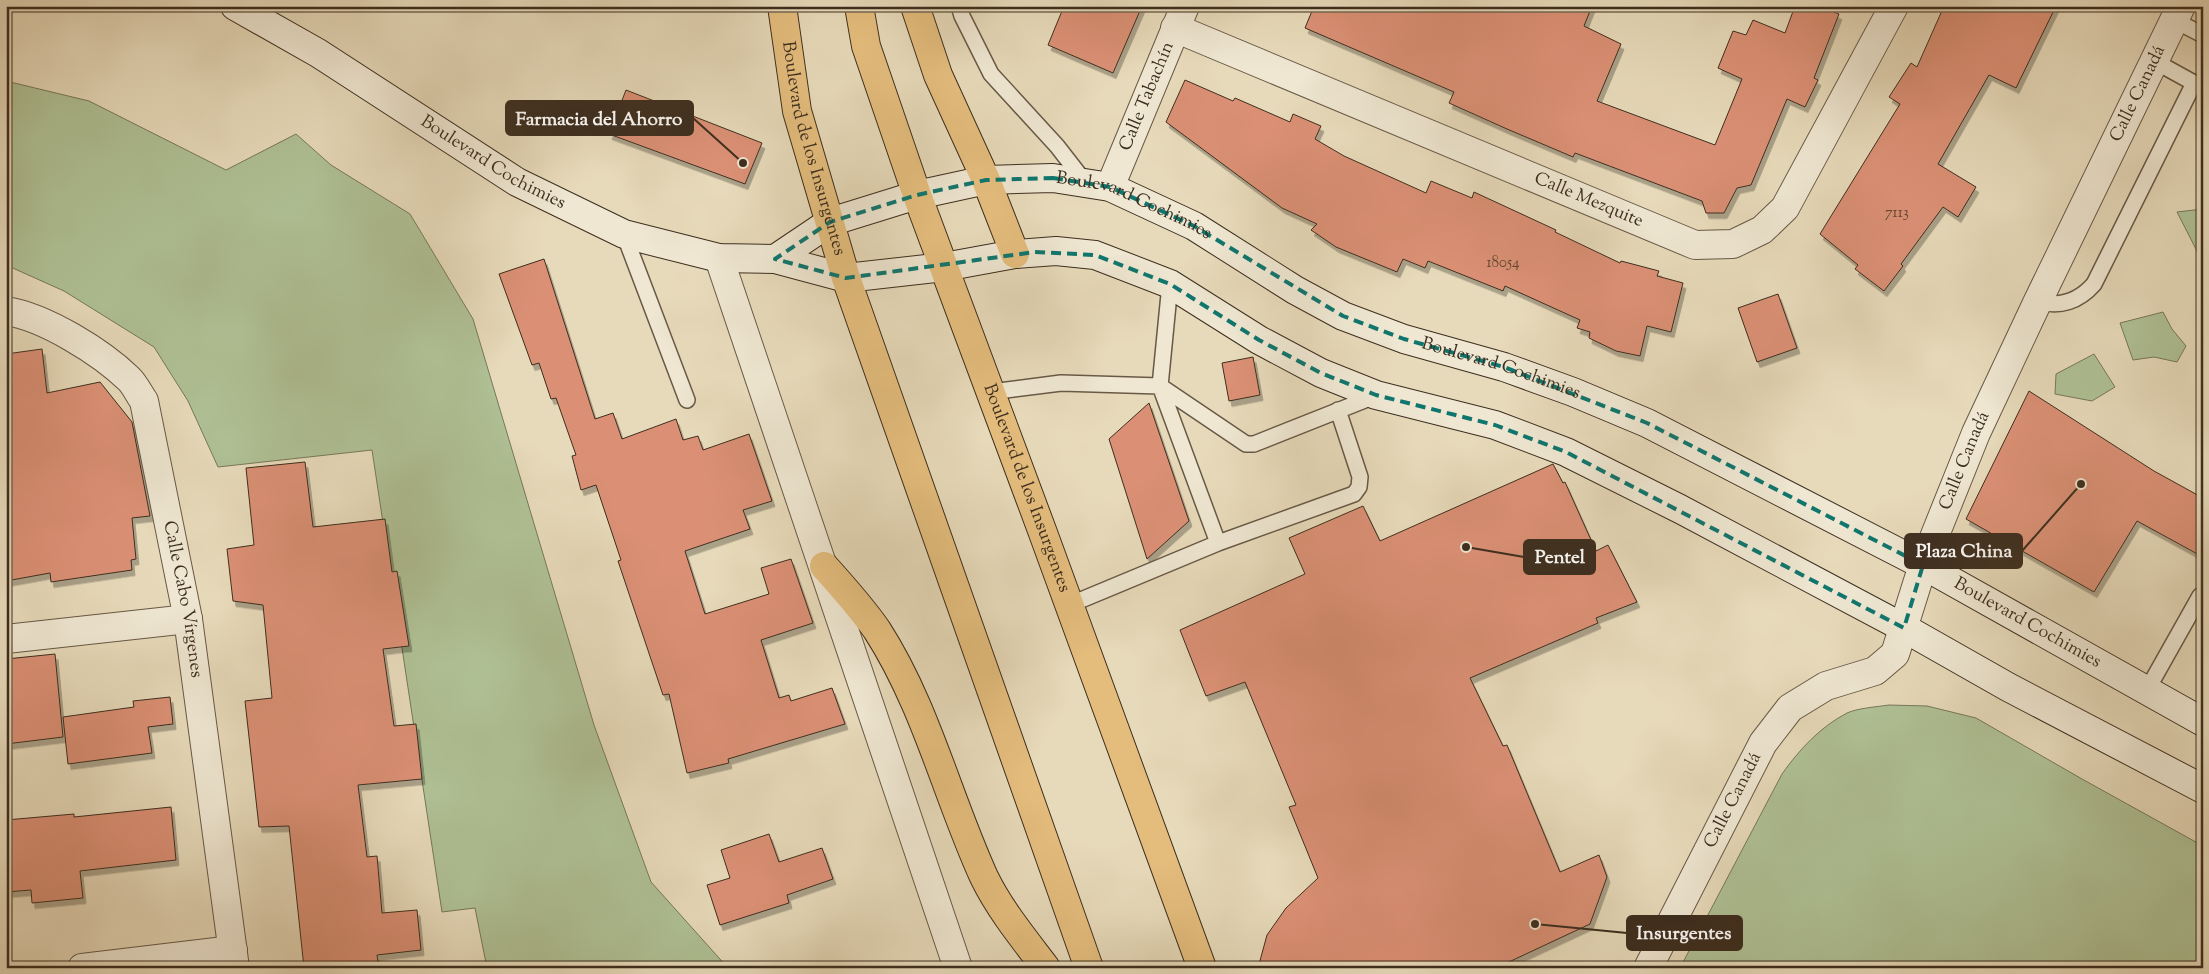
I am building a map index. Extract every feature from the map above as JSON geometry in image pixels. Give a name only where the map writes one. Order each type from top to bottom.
[{"type":"main road","name":"Boulevard de los Insurgentes","points":[[782,6],[797,111],[846,278],[1089,968]]},
{"type":"main road","name":"Boulevard de los Insurgentes","points":[[859,6],[866,46],[917,195],[1202,968]]},
{"type":"main road","points":[[915,6],[938,76],[986,180],[1015,254]]},
{"type":"main road","points":[[824,566],[857,602],[896,664],[932,744],[985,878],[1006,915],[1046,968]]},
{"type":"street","name":"Boulevard Cochimies","points":[[234,6],[318,52],[518,182],[624,234],[719,258],[775,258],[846,278],[944,267],[1015,254],[1056,251],[1096,255],[1170,284],[1259,340],[1321,373],[1376,395],[1495,425],[1566,452],[1680,509],[1904,628],[2008,687],[2203,789]]},
{"type":"street","name":"Calle Mezquite","points":[[1180,17],[1695,245],[1733,244],[1762,230],[1785,208],[1894,6]]},
{"type":"street","name":"Calle Canadá","points":[[1648,968],[1763,744],[1790,708],[1826,686],[1875,671],[1895,654],[1923,565],[1976,433],[2177,13]]},
{"type":"street","name":"Calle Tabachín","points":[[1097,184],[1180,17]]},
{"type":"street","name":"Boulevard Cochimies","points":[[775,258],[830,222],[917,195],[986,180],[1053,178],[1097,184],[1194,226],[1296,290],[1344,316],[1404,339],[1504,367],[1573,392],[1648,423],[1923,565],[2146,692],[2203,722]]},
{"type":"street","points":[[719,258],[958,968]]},
{"type":"street","name":"Calle Cabo Vírgenes","points":[[6,311],[53,327],[92,349],[130,380],[144,401],[188,620],[234,959]]},
{"type":"street","points":[[6,639],[188,620]]},
{"type":"street","points":[[82,968],[234,959]]},
{"type":"lane","points":[[959,6],[962,16],[991,74],[1057,146],[1097,184]]},
{"type":"lane","points":[[2177,13],[2203,35]]},
{"type":"lane","points":[[2038,300],[2050,305],[2073,301],[2085,295],[2094,284],[2194,84],[2154,62]]},
{"type":"lane","points":[[624,234],[687,400]]},
{"type":"lane","points":[[1170,284],[1160,386],[1218,543]]},
{"type":"lane","points":[[990,392],[1061,383],[1160,386],[1246,444],[1254,444],[1376,395]]},
{"type":"lane","points":[[1069,605],[1218,543],[1354,494],[1359,487],[1360,477],[1338,410]]},
{"type":"lane","points":[[2146,692],[2200,596]]},
{"type":"highlighted area","points":[[1053,178],[1110,187],[1194,226],[1343,316],[1404,339],[1504,367],[1647,423],[1923,565],[1904,628],[1566,452],[1495,425],[1376,395],[1321,373],[1259,340],[1170,284],[1095,255],[1035,252],[846,278],[775,259],[830,222],[917,195],[986,180]]},
{"type":"green space","points":[[6,81],[89,101],[226,170],[296,134],[331,165],[410,214],[473,319],[594,725],[651,882],[728,968],[487,968],[475,908],[442,912],[372,450],[218,467],[188,401],[154,347],[64,291],[6,265]]},
{"type":"green space","points":[[2203,209],[2203,253],[2198,253],[2177,212]]},
{"type":"green space","points":[[2163,312],[2172,329],[2186,346],[2177,362],[2154,357],[2133,360],[2120,323]]},
{"type":"green space","points":[[2094,354],[2115,387],[2092,401],[2055,394],[2056,374]]},
{"type":"green space","points":[[1889,705],[1927,706],[1976,718],[2203,846],[2203,968],[1680,968],[1782,774],[1789,765],[1811,740],[1828,725],[1847,713]]},
{"type":"building","points":[[1064,6],[1142,6],[1113,73],[1048,45]]},
{"type":"building","points":[[1314,6],[1592,6],[1584,26],[1621,44],[1597,101],[1715,145],[1742,79],[1718,68],[1733,31],[1746,35],[1753,20],[1785,33],[1795,6],[1818,6],[1839,14],[1814,78],[1818,80],[1805,107],[1787,99],[1751,185],[1737,188],[1724,213],[1706,213],[1702,201],[1575,153],[1573,157],[1507,129],[1449,103],[1454,92],[1305,28]]},
{"type":"building","points":[[1944,6],[2056,6],[2016,88],[1989,75],[1938,164],[1976,187],[1958,217],[1943,207],[1901,264],[1903,266],[1884,291],[1855,269],[1858,265],[1820,234],[1900,104],[1889,97],[1911,63],[1917,67]]},
{"type":"building","points":[[1185,80],[1233,101],[1235,98],[1290,122],[1293,114],[1321,126],[1315,139],[1344,156],[1426,193],[1431,181],[1472,198],[1474,192],[1556,230],[1555,232],[1620,263],[1621,261],[1659,271],[1657,276],[1683,283],[1671,332],[1647,326],[1640,356],[1616,351],[1589,338],[1590,332],[1577,328],[1580,320],[1505,286],[1503,291],[1428,261],[1425,268],[1403,259],[1397,272],[1336,247],[1311,230],[1317,224],[1282,208],[1166,122]]},
{"type":"building","points":[[626,90],[762,143],[745,184],[609,134]]},
{"type":"building","points":[[544,259],[595,419],[613,413],[622,439],[676,419],[683,440],[698,436],[703,450],[749,434],[772,501],[743,510],[750,529],[685,551],[705,614],[769,594],[761,568],[791,559],[813,623],[761,640],[779,698],[789,695],[791,701],[832,688],[845,724],[728,759],[729,763],[687,773],[669,694],[663,695],[618,561],[621,560],[596,485],[581,490],[572,456],[576,455],[556,398],[551,399],[539,363],[532,365],[499,274]]},
{"type":"building","points":[[1778,294],[1797,348],[1757,362],[1738,308]]},
{"type":"building","points":[[42,349],[47,393],[100,382],[132,422],[150,516],[132,518],[136,559],[131,560],[132,570],[51,582],[50,573],[6,581],[6,354]]},
{"type":"building","points":[[1253,357],[1260,395],[1229,401],[1222,363]]},
{"type":"building","points":[[2029,391],[2154,471],[2203,498],[2203,557],[2137,521],[2094,592],[1966,519]]},
{"type":"building","points":[[1149,403],[1189,521],[1147,559],[1109,439]]},
{"type":"building","points":[[305,462],[313,527],[385,519],[392,572],[397,571],[409,646],[383,649],[394,726],[416,724],[422,779],[358,785],[367,857],[377,856],[382,913],[417,910],[421,950],[377,955],[379,968],[304,968],[289,826],[259,827],[245,701],[272,698],[263,605],[233,601],[227,549],[254,545],[246,468]]},
{"type":"building","points":[[1553,464],[1563,483],[1565,482],[1596,551],[1608,545],[1637,602],[1596,618],[1598,623],[1470,678],[1503,746],[1507,745],[1560,872],[1599,855],[1607,877],[1590,924],[1496,968],[1258,968],[1267,935],[1286,908],[1318,878],[1289,807],[1296,805],[1245,682],[1206,696],[1180,630],[1305,574],[1289,538],[1363,506],[1380,541]]},
{"type":"building","points":[[55,654],[63,737],[6,744],[6,659]]},
{"type":"building","points":[[170,697],[173,724],[148,727],[152,753],[68,764],[63,717],[134,707],[133,701]]},
{"type":"building","points":[[171,807],[176,860],[80,871],[83,898],[32,903],[31,890],[6,892],[6,820],[74,814],[74,817]]},
{"type":"building","points":[[769,834],[779,862],[822,848],[833,879],[787,895],[789,903],[720,925],[707,885],[730,878],[721,850]]},
{"type":"place","name":"Farmacia del Ahorro","points":[[743,163]]},
{"type":"place","name":"Plaza China","points":[[2081,484]]},
{"type":"place","name":"Pentel","points":[[1466,547]]},
{"type":"place","name":"Insurgentes","points":[[1535,924]]}]
